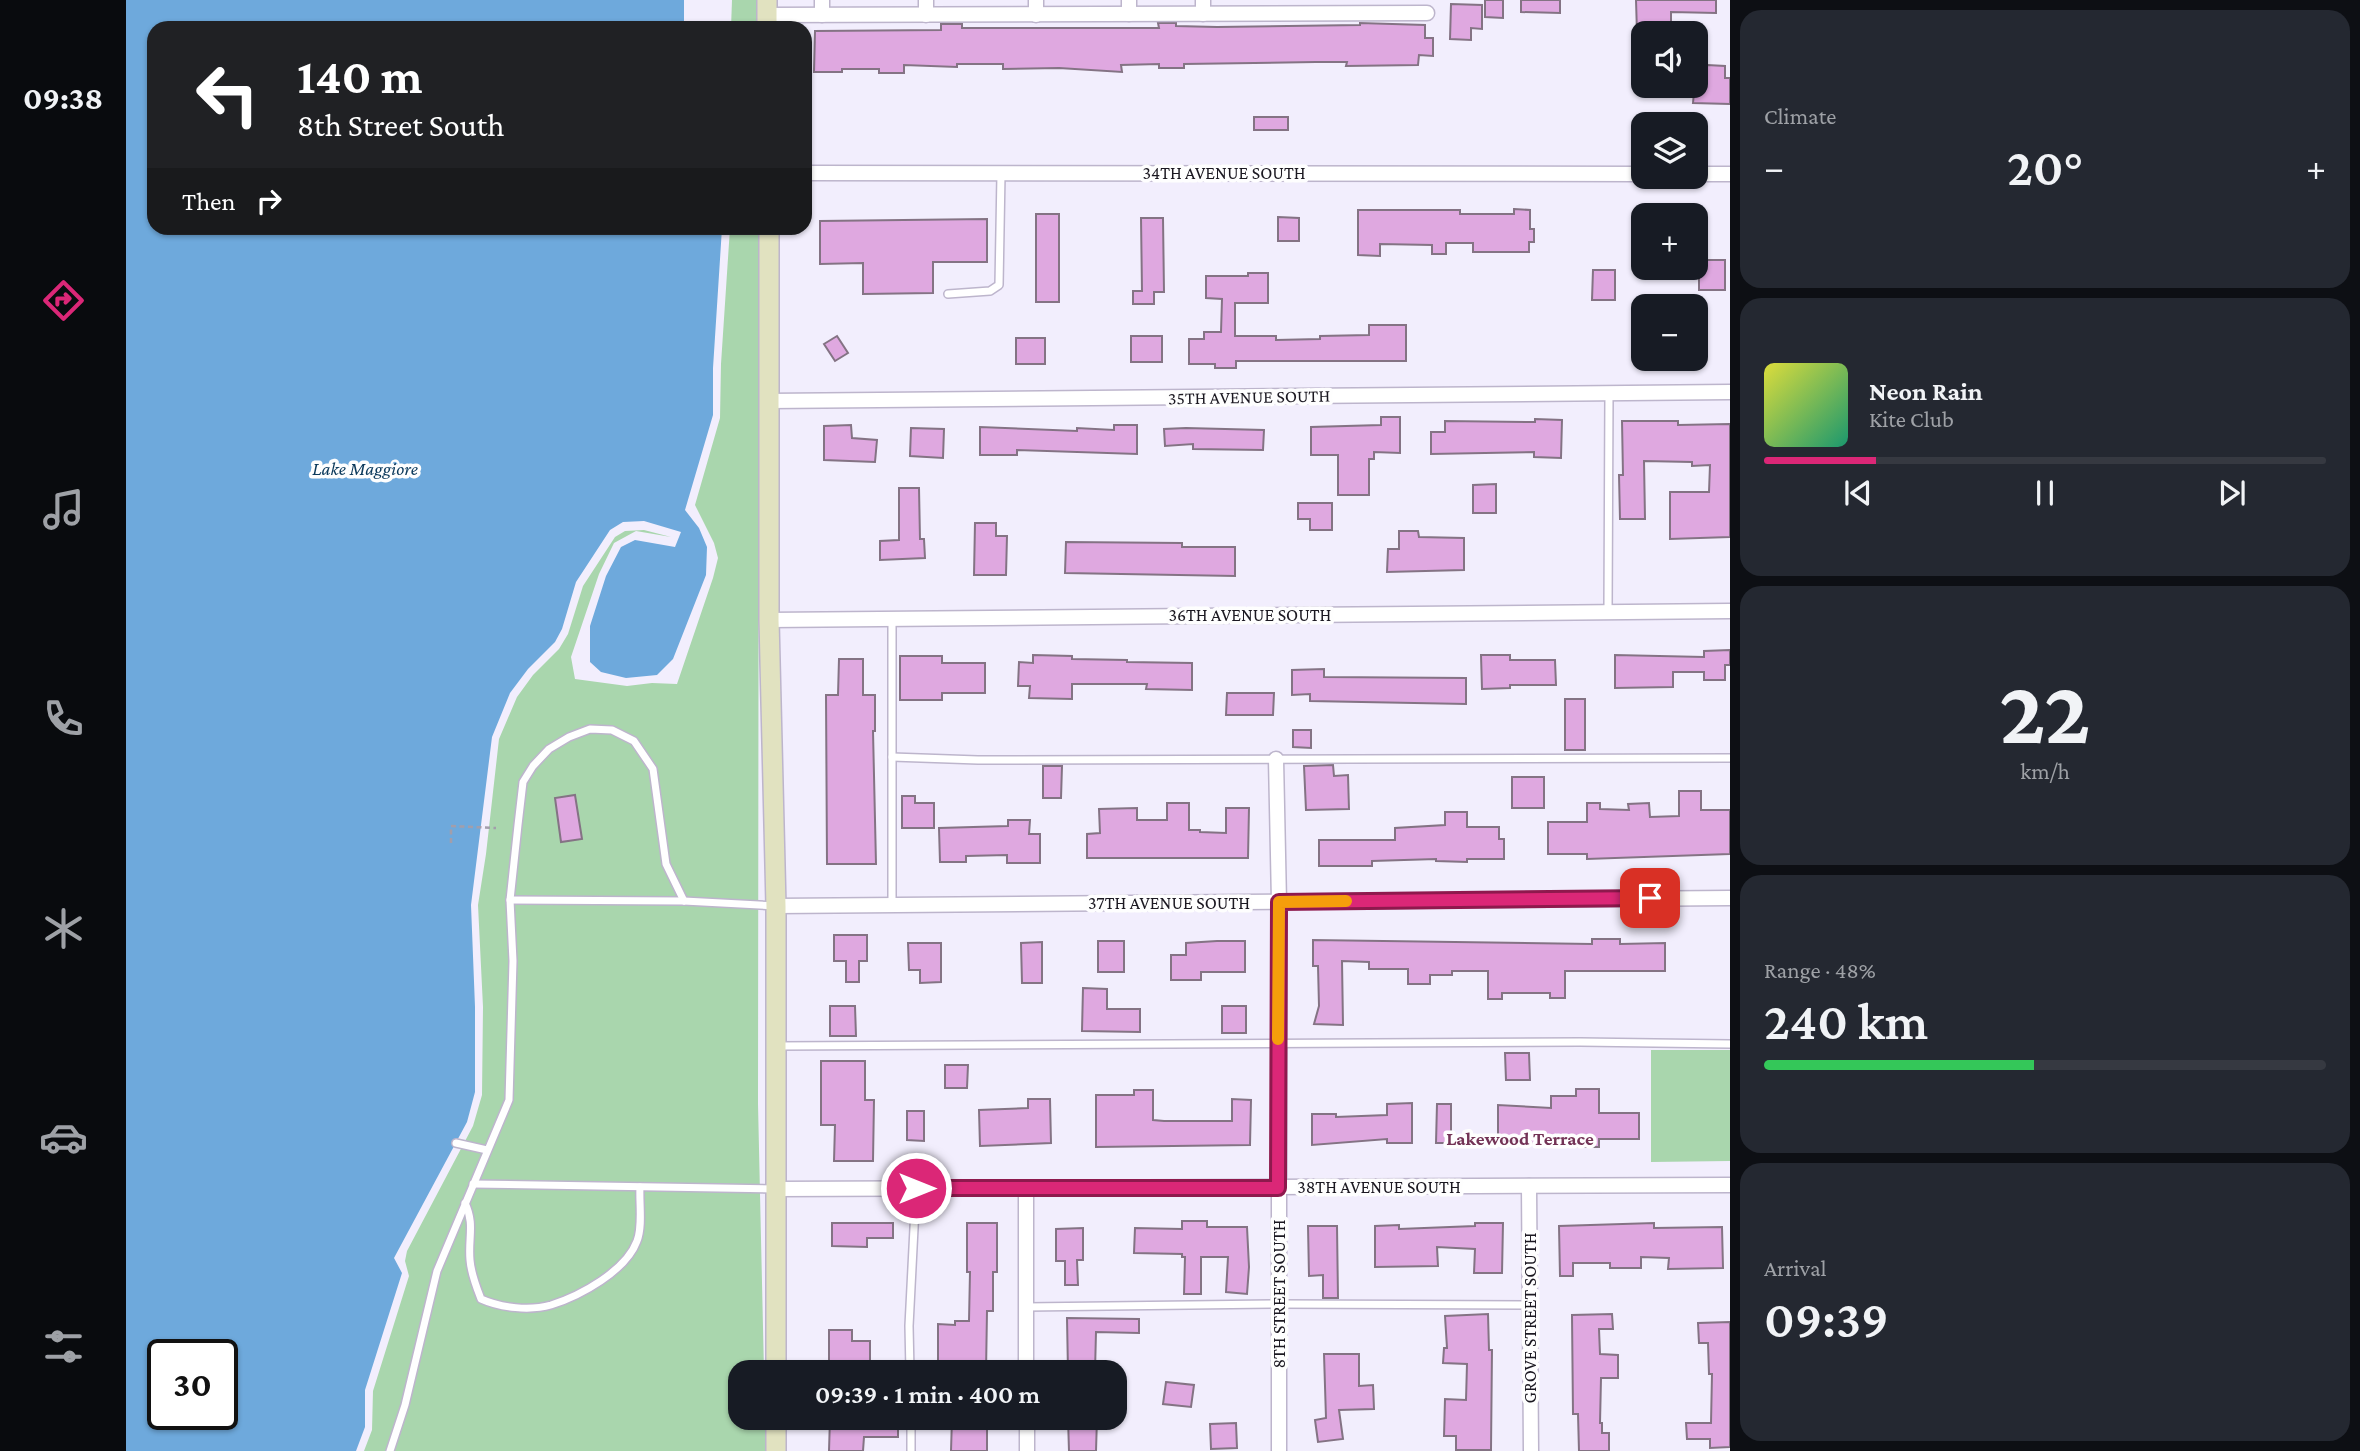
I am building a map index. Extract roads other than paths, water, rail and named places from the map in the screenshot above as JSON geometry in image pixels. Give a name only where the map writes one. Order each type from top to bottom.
[{"type":"main road","points":[[769,235],[769,620],[775,906],[776,1360]]},
{"type":"main road","points":[[776,1430],[776,1451]]},
{"type":"street","points":[[822,0],[822,15]]},
{"type":"street","points":[[767,14],[822,15],[926,8],[1036,7],[1351,7],[1427,13]]},
{"type":"street","name":"34TH AVENUE SOUTH","points":[[812,173],[1631,174]]},
{"type":"street","points":[[1708,174],[1730,174]]},
{"type":"street","name":"35TH AVENUE SOUTH","points":[[768,401],[1730,392]]},
{"type":"street","name":"36TH AVENUE SOUTH","points":[[769,620],[1730,611]]},
{"type":"street","name":"8TH STREET SOUTH","points":[[1276,759],[1279,902],[1279,1451]]},
{"type":"street","name":"37TH AVENUE SOUTH","points":[[775,906],[1730,898]]},
{"type":"street","name":"38TH AVENUE SOUTH","points":[[777,1189],[1730,1185]]},
{"type":"street","name":"GROVE STREET SOUTH","points":[[1529,1186],[1531,1451]]},
{"type":"street","points":[[1026,1188],[1026,1360]]},
{"type":"street","points":[[1027,1430],[1027,1451]]},
{"type":"lane","points":[[948,294],[990,292],[999,285],[1001,173]]},
{"type":"lane","points":[[1608,612],[1609,393]]},
{"type":"lane","points":[[892,618],[892,905]]},
{"type":"lane","points":[[390,1451],[405,1405],[437,1270],[509,1100],[513,961],[510,901],[523,782],[549,749],[590,729],[612,730],[634,741],[653,769],[667,864],[684,901]]},
{"type":"lane","points":[[892,757],[978,761],[1730,758]]},
{"type":"lane","points":[[510,901],[684,901],[775,906]]},
{"type":"lane","points":[[776,1046],[1580,1042],[1730,1044]]},
{"type":"lane","points":[[456,1143],[487,1150]]},
{"type":"lane","points":[[473,1184],[777,1189]]},
{"type":"lane","points":[[465,1203],[472,1217],[470,1258],[473,1281],[481,1299],[496,1306],[539,1307],[551,1305],[597,1283],[616,1270],[631,1254],[638,1239],[640,1187]]},
{"type":"lane","points":[[910,1360],[916,1188]]},
{"type":"lane","points":[[1026,1307],[1530,1305]]},
{"type":"lane","points":[[911,1430],[911,1451]]},
{"type":"water","name":"Lake Maggiore","points":[[126,0],[684,0],[684,21],[147,21],[147,235],[722,235],[713,368],[713,415],[685,510],[699,528],[707,547],[706,575],[673,659],[657,675],[626,678],[601,672],[590,662],[590,626],[606,576],[621,547],[635,540],[675,547],[681,532],[644,521],[623,522],[610,530],[576,582],[562,629],[555,642],[528,669],[510,693],[492,737],[471,905],[475,1092],[467,1122],[394,1258],[402,1273],[365,1390],[365,1427],[356,1451],[126,1451]]},
{"type":"district","name":"Lakewood Terrace","points":[[1520,1138]]}]
